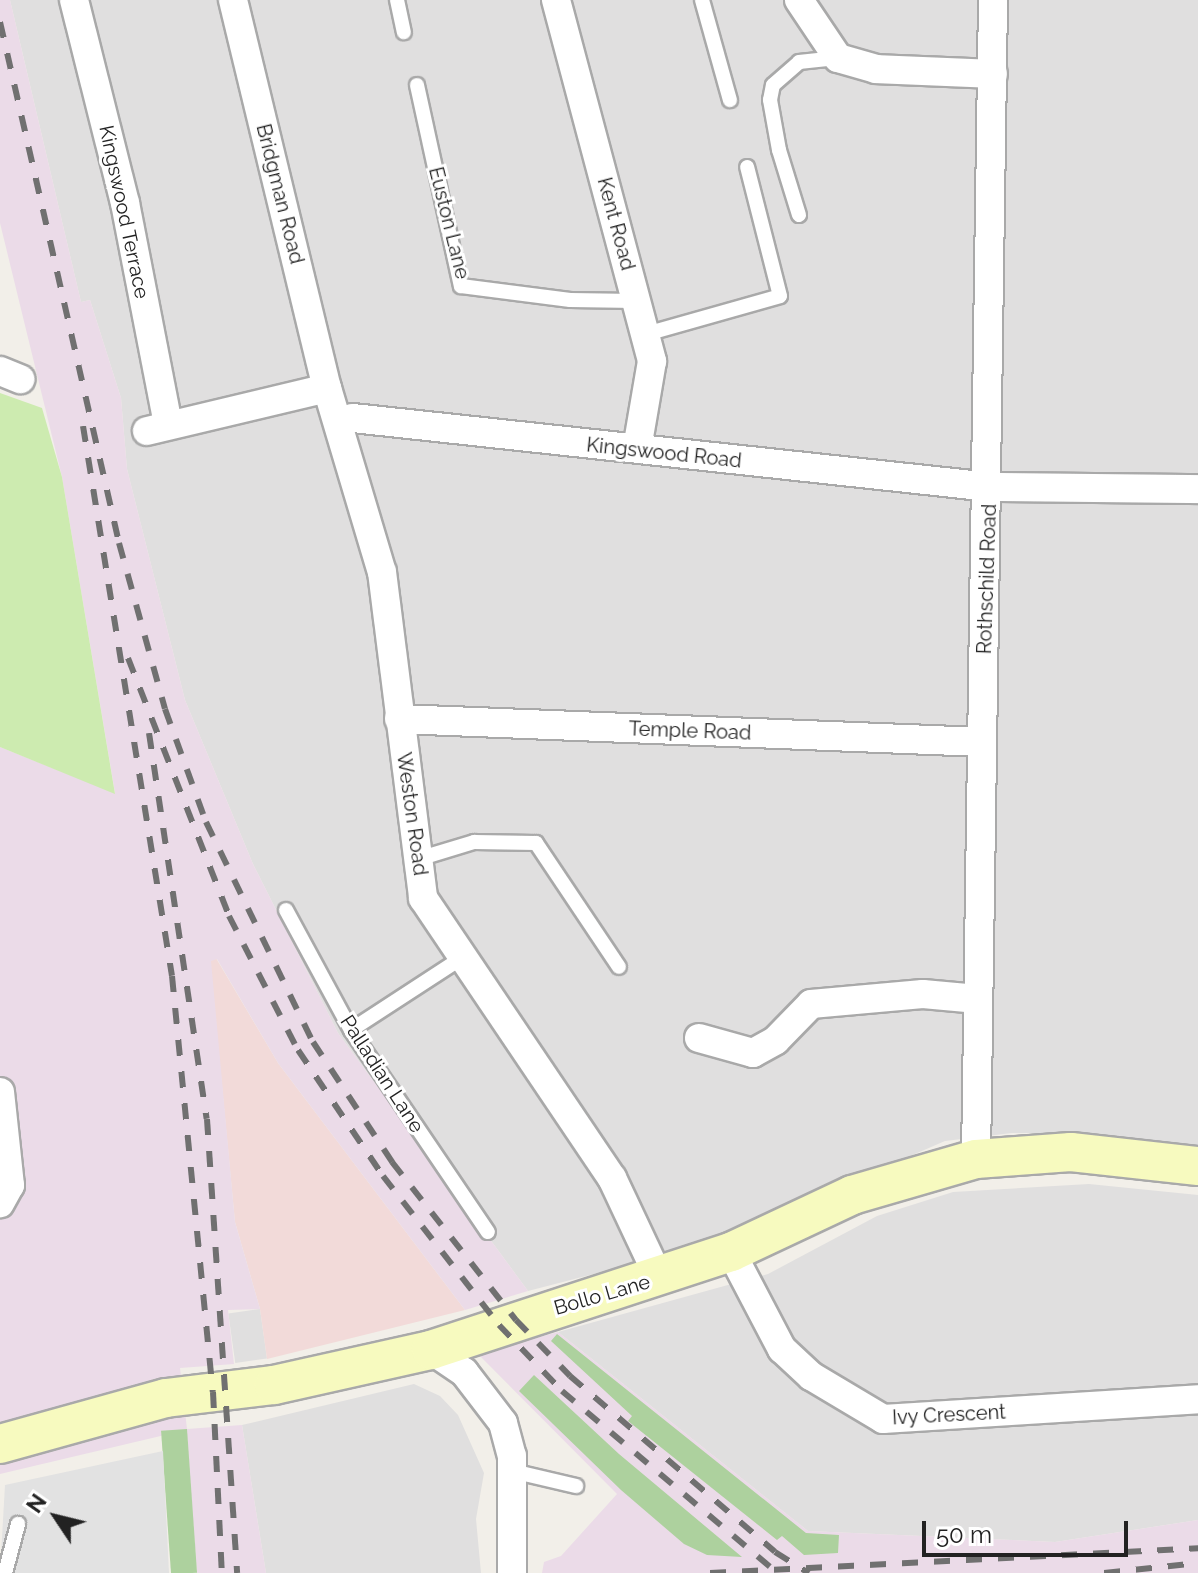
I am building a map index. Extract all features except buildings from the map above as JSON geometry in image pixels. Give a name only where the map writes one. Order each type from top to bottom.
[{"type":"street","name":"Kingswood Terrace","points":[[74,0],[125,203],[158,428],[327,388]]},
{"type":"street","name":"Bridgman Road","points":[[233,0],[327,388]]},
{"type":"street","name":"Kent Road","points":[[556,0],[652,361],[637,449]]},
{"type":"street","points":[[799,0],[838,58],[876,69],[993,74]]},
{"type":"street","name":"Rothschild Road","points":[[976,1159],[982,742],[990,487],[993,0]]},
{"type":"street","name":"Weston Road","points":[[327,388],[382,572],[423,898],[612,1178],[659,1278]]},
{"type":"street","name":"Kingswood Road","points":[[339,421],[353,418],[990,487],[1198,489]]},
{"type":"street","name":"Temple Road","points":[[399,719],[982,742]]},
{"type":"street","points":[[699,1038],[753,1053],[776,1040],[811,1004],[923,994],[978,999]]},
{"type":"street","points":[[0,1092],[10,1185],[0,1203]]},
{"type":"street","name":"Bollo Lane","points":[[0,1444],[166,1398],[274,1385],[431,1350],[659,1278],[731,1252],[852,1195],[976,1159],[1071,1152],[1198,1166]]},
{"type":"street","name":"Ivy Crescent","points":[[731,1252],[782,1349],[811,1376],[883,1419],[1198,1399]]},
{"type":"street","points":[[431,1350],[464,1372],[503,1423],[512,1471],[512,1573]]},
{"type":"lane","points":[[397,0],[404,32]]},
{"type":"lane","points":[[702,0],[730,100]]},
{"type":"lane","points":[[799,215],[779,150],[770,100],[773,85],[799,62],[838,58]]},
{"type":"lane","name":"Euston Lane","points":[[417,85],[461,286],[570,300],[636,301]]},
{"type":"lane","points":[[646,334],[780,296],[747,167]]},
{"type":"lane","points":[[418,859],[474,842],[536,843],[619,967]]},
{"type":"lane","name":"Palladian Lane","points":[[286,910],[351,1030],[488,1232]]},
{"type":"lane","points":[[351,1030],[463,957]]},
{"type":"lane","points":[[512,1471],[576,1486]]},
{"type":"lane","points":[[5,1573],[18,1524]]},
{"type":"shaded area","points":[[0,0],[10,0],[81,302],[90,300],[121,398],[127,469],[185,700],[253,864],[338,1033],[528,1291],[465,1310],[278,1063],[217,959],[211,961],[235,1222],[260,1309],[228,1310],[234,1364],[180,1368],[187,1429],[242,1425],[266,1573],[197,1573],[186,1430],[0,1474],[0,747],[115,793],[62,477],[0,223]]},
{"type":"shaded area","points":[[10,0],[1198,0],[1198,1146],[1094,1133],[1012,1133],[945,1141],[702,1246],[528,1291],[338,1033],[253,864],[185,700],[127,469],[121,398],[90,300],[81,302]]},
{"type":"shaded area","points":[[216,958],[278,1063],[465,1310],[267,1359],[260,1309],[235,1222],[210,961]]},
{"type":"shaded area","points":[[1089,1184],[1198,1195],[1198,1520],[1055,1542],[808,1531],[558,1332],[768,1274],[877,1216],[953,1192]]},
{"type":"shaded area","points":[[260,1309],[267,1359],[235,1363],[228,1313]]},
{"type":"shaded area","points":[[558,1332],[808,1531],[1055,1542],[1198,1520],[1198,1573],[542,1573],[544,1562],[561,1556],[617,1494],[478,1354]]},
{"type":"shaded area","points":[[414,1384],[440,1396],[458,1415],[484,1473],[476,1519],[481,1573],[266,1573],[242,1425]]},
{"type":"shaded area","points":[[163,1451],[169,1573],[0,1573],[5,1485]]},
{"type":"green space","points":[[0,393],[42,408],[62,477],[115,794],[0,747]]},
{"type":"green space","points":[[557,1334],[806,1533],[839,1535],[838,1553],[804,1555],[782,1536],[777,1540],[628,1421],[632,1416],[551,1341]]},
{"type":"green space","points":[[534,1375],[619,1454],[742,1557],[707,1555],[684,1544],[621,1490],[519,1391]]},
{"type":"green space","points":[[187,1429],[197,1573],[171,1573],[161,1431]]},
{"type":"railway","points":[[0,22],[119,543],[165,709],[206,822],[313,1042],[392,1162],[516,1320],[570,1376],[775,1552],[809,1573]]},
{"type":"railway","points":[[83,426],[172,976],[213,1392],[222,1573]]},
{"type":"railway","points":[[128,658],[229,916],[298,1050],[383,1176],[499,1325],[562,1391],[777,1573]]},
{"type":"railway","points":[[149,733],[207,1119],[237,1573]]},
{"type":"railway","points":[[710,1573],[1198,1548]]},
{"type":"railway","points":[[1104,1573],[1198,1563]]}]
